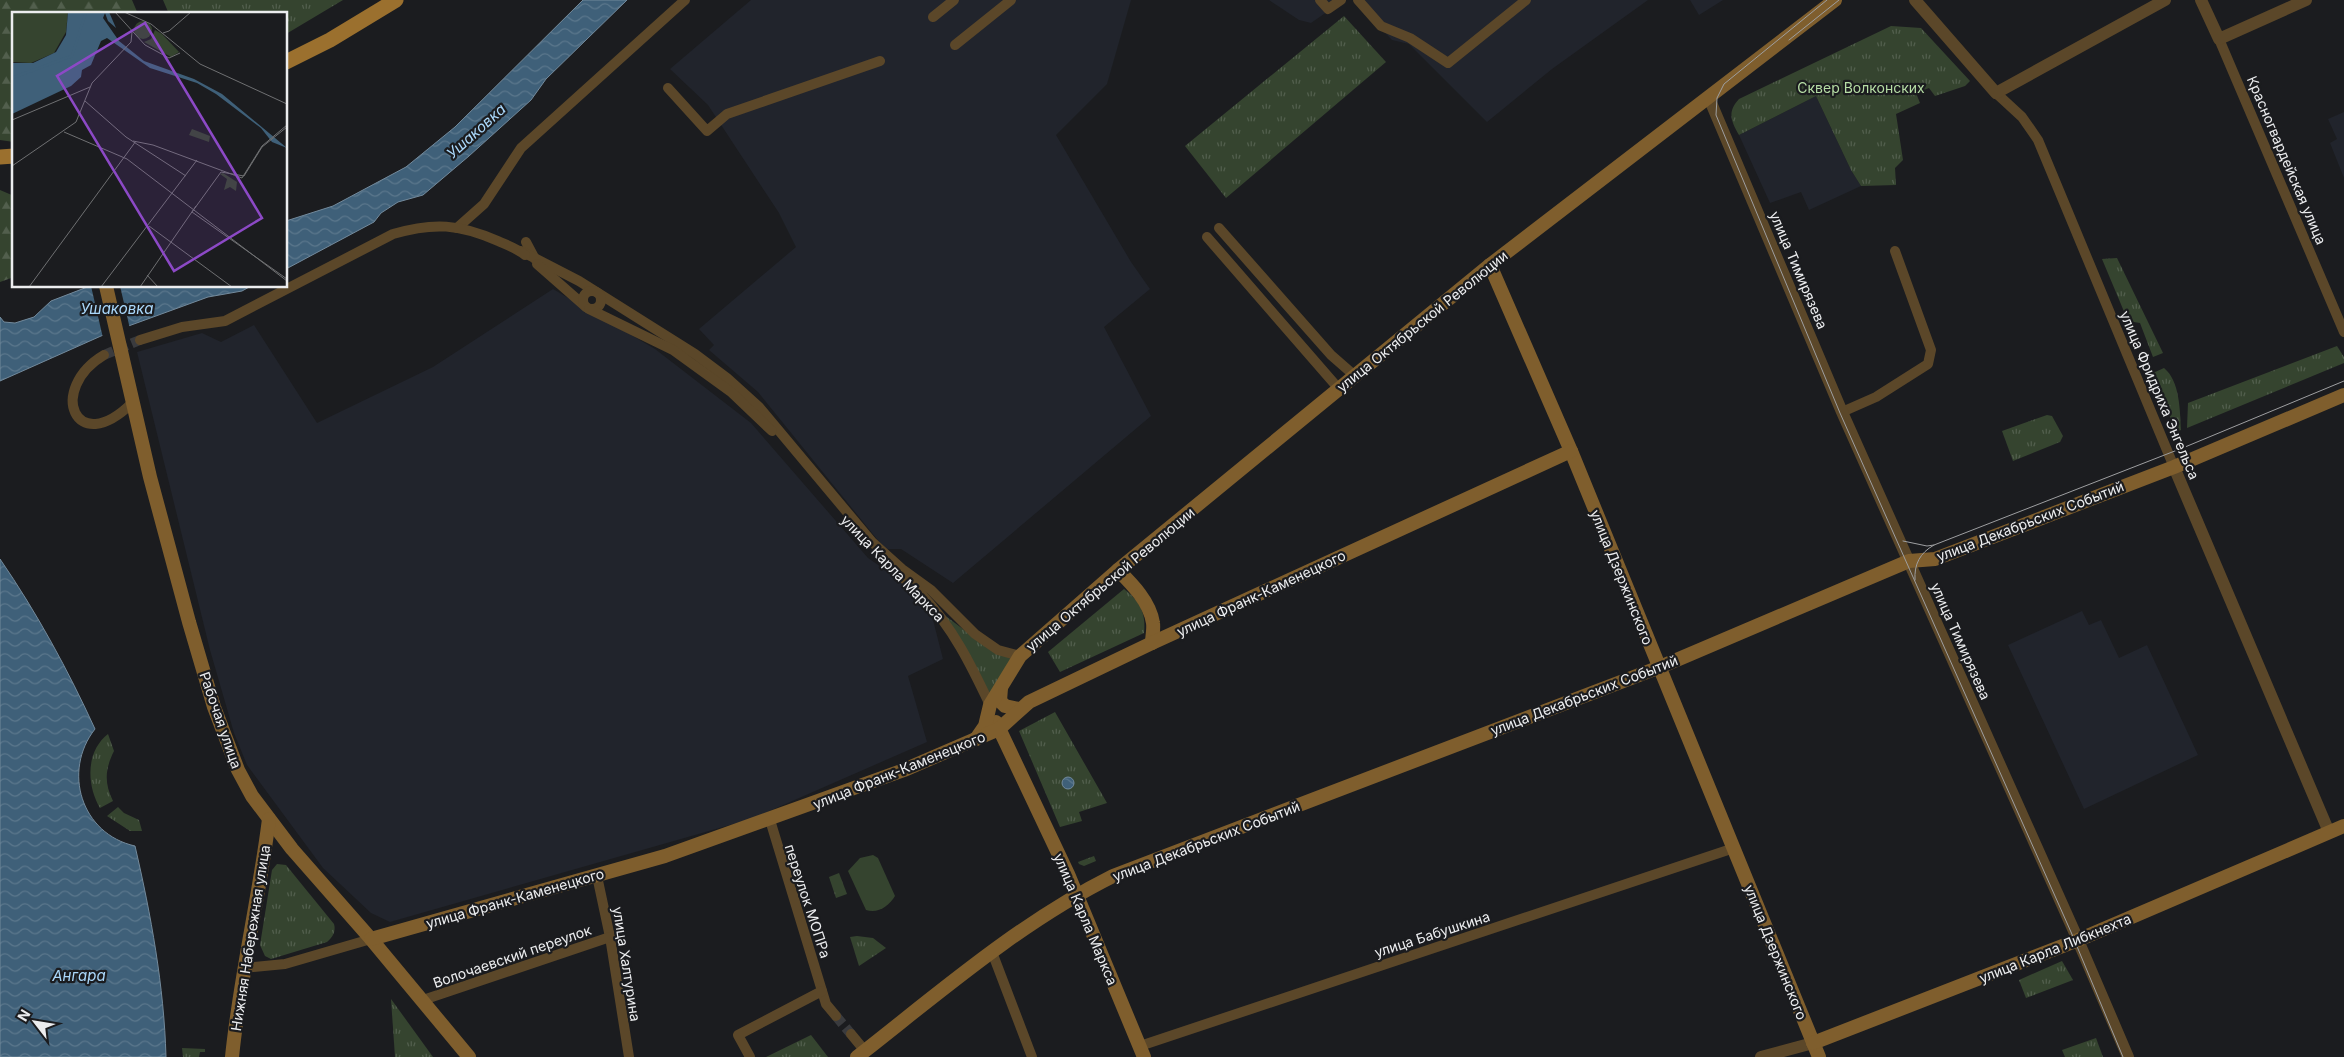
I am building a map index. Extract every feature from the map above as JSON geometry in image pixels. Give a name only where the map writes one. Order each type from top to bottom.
[{"type":"main road","points":[[288,61],[330,40],[396,0]]},
{"type":"main road","name":"улица Октябрьской Революции","points":[[976,740],[985,726],[990,705],[1020,656],[1118,570],[1490,265],[1835,0]]},
{"type":"main road","name":"улица Дзержинского","points":[[1490,265],[1571,451],[1819,1057]]},
{"type":"main road","name":"Рабочая улица","points":[[106,288],[150,477],[214,707],[238,770],[252,796],[269,819],[469,1057]]},
{"type":"main road","name":"улица Декабрьских Событий","points":[[861,1054],[992,952],[1076,895],[1113,876],[1660,667],[1909,561],[1935,559],[2174,466],[2344,395]]},
{"type":"main road","name":"улица Франк-Каменецкого","points":[[370,939],[665,856],[770,820],[904,770],[999,729],[1019,709],[1152,643],[1571,451]]},
{"type":"main road","points":[[1118,570],[1131,582],[1145,602],[1153,623],[1152,643]]},
{"type":"main road","points":[[1000,688],[1000,700],[1005,706],[1019,709]]},
{"type":"main road","name":"улица Карла Маркса","points":[[990,705],[999,729],[1076,895],[1142,1051]]},
{"type":"main road","name":"Нижняя Набережная улица","points":[[232,1057],[244,968],[262,876],[269,819]]},
{"type":"main road","name":"улица Карла Либкнехта","points":[[1813,1043],[2078,940],[2344,826]]},
{"type":"street","points":[[457,228],[484,204],[521,148],[685,0]]},
{"type":"street","points":[[933,17],[954,0]]},
{"type":"street","points":[[955,45],[1011,0]]},
{"type":"street","points":[[1320,0],[1328,10],[1341,0]]},
{"type":"street","points":[[1358,0],[1381,26],[1410,38],[1448,63],[1526,0]]},
{"type":"street","name":"улица Фридриха Энгельса","points":[[1915,0],[1996,93],[2022,118],[2038,140],[2329,832]]},
{"type":"street","points":[[1996,93],[2165,0]]},
{"type":"street","name":"Красногвардейская улица","points":[[2201,0],[2344,332]]},
{"type":"street","points":[[2219,38],[2306,0]]},
{"type":"street","points":[[668,88],[707,130],[727,114],[878,62]]},
{"type":"street","name":"улица Тимирязева","points":[[1709,98],[1842,412],[2078,940],[2128,1057]]},
{"type":"street","points":[[140,340],[182,327],[225,321],[394,234],[419,226],[443,225],[476,233],[536,259],[596,292],[695,354],[726,378],[759,407],[872,542],[902,569],[931,590],[975,634],[998,650],[1020,656]]},
{"type":"street","points":[[1219,228],[1331,355],[1355,376]]},
{"type":"street","points":[[1207,237],[1339,389]]},
{"type":"street","points":[[526,242],[536,259]]},
{"type":"street","points":[[1842,412],[1876,397],[1928,364],[1931,350],[1895,251]]},
{"type":"street","name":"улица Карла Маркса","points":[[521,252],[587,308],[673,350],[731,392],[772,431],[861,538],[922,595],[946,624],[966,654],[990,705]]},
{"type":"street","points":[[587,308],[594,308],[600,302],[600,296],[596,292]]},
{"type":"street","points":[[104,355],[91,366],[76,387],[72,399],[74,411],[82,420],[98,424],[115,418],[132,403]]},
{"type":"street","name":"переулок МОПРа","points":[[770,820],[826,1004],[836,1016]]},
{"type":"street","name":"улица Бабушкина","points":[[1142,1051],[1734,848]]},
{"type":"street","name":"улица Халтурина","points":[[597,876],[610,937],[628,1057]]},
{"type":"street","name":"Волочаевский переулок","points":[[423,1000],[610,937]]},
{"type":"street","name":"улица Франк-Каменецкого","points":[[244,968],[285,964],[370,939]]},
{"type":"street","points":[[992,952],[1032,1057]]},
{"type":"street","points":[[750,1057],[738,1035],[822,991]]},
{"type":"street","points":[[851,1034],[861,1054]]},
{"type":"street","name":"улица Карла Либкнехта","points":[[1761,1057],[1813,1043]]},
{"type":"shaded area","points":[[751,0],[1131,0],[1107,84],[1056,135],[1131,262],[1150,289],[1104,327],[1151,416],[953,583],[901,549],[885,549],[758,392],[709,350],[714,345],[699,329],[796,247],[779,213],[708,105],[670,69]]},
{"type":"shaded area","points":[[1269,0],[1344,0],[1311,23],[1299,20]]},
{"type":"shaded area","points":[[1354,0],[1648,0],[1552,69],[1487,122],[1409,44],[1392,40]]},
{"type":"shaded area","points":[[1690,0],[1723,0],[1699,15]]},
{"type":"shaded area","points":[[1816,96],[1851,170],[1861,186],[1809,210],[1801,192],[1770,203],[1739,135]]},
{"type":"shaded area","points":[[2344,112],[2344,178],[2330,143],[2337,139],[2328,119]]},
{"type":"shaded area","points":[[553,289],[655,349],[751,423],[868,558],[922,595],[932,616],[943,659],[908,676],[927,742],[751,819],[390,922],[371,913],[323,868],[247,765],[234,733],[210,650],[137,352],[202,333],[221,342],[254,325],[317,423],[433,367]]},
{"type":"shaded area","points":[[2082,611],[2089,625],[2101,620],[2119,658],[2147,645],[2198,755],[2084,809],[2008,645]]},
{"type":"green space","points":[[0,0],[132,0],[137,12],[12,12],[12,142],[0,140]]},
{"type":"green space","points":[[163,0],[343,0],[288,33],[288,12],[168,12]]},
{"type":"green space","points":[[1344,16],[1386,62],[1226,198],[1185,146]]},
{"type":"green space","name":"Сквер Волконских","points":[[1891,26],[1921,28],[1970,81],[1965,86],[1935,96],[1929,88],[1916,93],[1920,103],[1896,114],[1903,160],[1895,168],[1896,185],[1861,186],[1851,170],[1816,96],[1739,135],[1731,117],[1733,108],[1739,99]]},
{"type":"green space","points":[[0,190],[12,195],[12,278],[0,282]]},
{"type":"green space","points":[[2117,258],[2163,353],[2153,357],[2140,323],[2128,321],[2102,259]]},
{"type":"green space","points":[[2337,346],[2344,357],[2344,363],[2187,428],[2188,403]]},
{"type":"green space","points":[[2164,368],[2173,380],[2178,397],[2181,430],[2176,432],[2153,373]]},
{"type":"green space","points":[[2047,415],[2052,416],[2063,436],[2060,442],[2013,461],[2002,431]]},
{"type":"green space","points":[[1124,589],[1141,608],[1144,619],[1144,633],[1060,672],[1048,652]]},
{"type":"green space","points":[[943,614],[995,653],[1014,657],[990,696]]},
{"type":"green space","points":[[1055,712],[1107,803],[1079,812],[1082,821],[1060,827],[1019,731]]},
{"type":"green space","points":[[108,734],[114,751],[107,770],[108,788],[113,801],[100,808],[93,790],[90,770],[95,750]]},
{"type":"green space","points":[[118,807],[124,813],[139,820],[142,831],[130,831],[107,816]]},
{"type":"green space","points":[[873,855],[878,858],[895,896],[883,908],[870,911],[866,910],[848,871],[860,858]]},
{"type":"green space","points":[[1094,856],[1096,861],[1084,866],[1078,862]]},
{"type":"green space","points":[[277,864],[286,865],[334,924],[335,929],[327,942],[271,959],[265,956],[260,945],[272,870]]},
{"type":"green space","points":[[839,873],[847,894],[836,898],[829,877]]},
{"type":"green space","points":[[850,937],[873,938],[886,948],[859,966]]},
{"type":"green space","points":[[2062,961],[2073,980],[2026,998],[2019,980]]},
{"type":"green space","points":[[391,999],[433,1057],[395,1057]]},
{"type":"green space","points":[[811,1035],[828,1057],[766,1057]]},
{"type":"green space","points":[[2096,1038],[2103,1057],[2065,1057],[2062,1050]]},
{"type":"green space","points":[[182,1048],[205,1049],[205,1052],[200,1052],[199,1057],[183,1057]]},
{"type":"water","name":"Ушаковка","points":[[583,0],[627,0],[546,79],[531,100],[423,195],[398,202],[381,213],[374,222],[288,268],[288,220],[333,206],[406,167],[455,127]]},
{"type":"water","points":[[85,288],[247,288],[242,291],[208,297],[101,336],[0,381],[0,317],[4,322],[15,323],[34,317],[51,301]]},
{"type":"water","name":"Ангара","points":[[0,559],[27,600],[51,642],[95,729],[85,746],[80,763],[79,781],[82,799],[90,815],[101,829],[116,839],[135,846],[160,977],[166,1057],[0,1057]]},
{"type":"water","points":[[1066,777],[1070,777],[1074,783],[1070,789],[1066,789],[1062,785],[1062,781]]},
{"type":"pier","points":[[91,288],[120,288],[130,329],[103,338]]},
{"type":"tunnel","points":[[104,355],[140,340]]},
{"type":"tunnel","points":[[836,1016],[851,1034]]},
{"type":"tram line","points":[[1827,0],[1724,84],[1717,98],[1716,115],[1840,413],[2071,932],[2123,1057]]},
{"type":"tram line","points":[[1789,40],[1839,0]]},
{"type":"tram line","points":[[1915,580],[1919,560],[1934,545],[2185,447],[2344,381]]},
{"type":"tram line","points":[[1903,541],[1927,546],[1934,545]]}]
